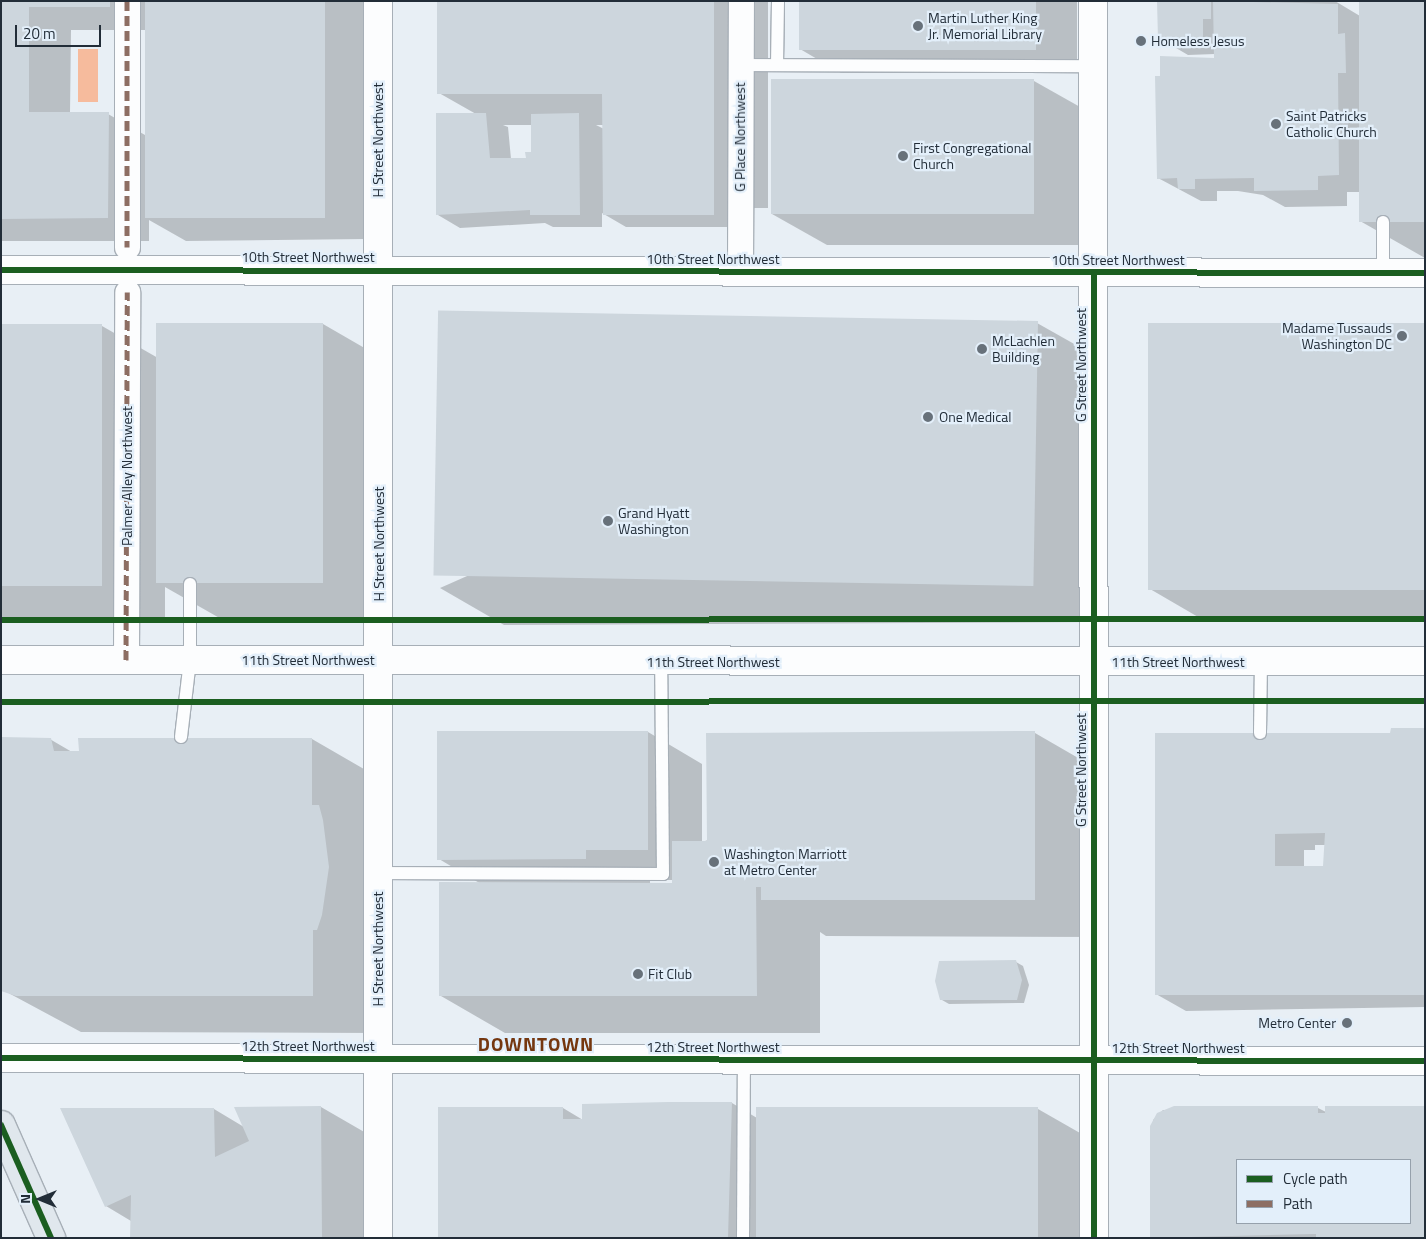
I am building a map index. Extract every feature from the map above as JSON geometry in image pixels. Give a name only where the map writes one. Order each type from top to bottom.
[{"type":"main road","name":"H Street Northwest","points":[[378,1],[378,1238]]},
{"type":"main road","name":"G Street Northwest","points":[[1093,1],[1094,1238]]},
{"type":"main road","name":"10th Street Northwest","points":[[1,270],[1425,273]]},
{"type":"main road","name":"11th Street Northwest","points":[[1,660],[661,662],[1425,661]]},
{"type":"main road","name":"12th Street Northwest","points":[[1,1058],[1425,1061]]},
{"type":"main road","points":[[1,1125],[51,1238]]},
{"type":"street","points":[[127,1],[127,247]]},
{"type":"street","name":"G Place Northwest","points":[[740,272],[741,1]]},
{"type":"street","name":"Palmer Alley Northwest","points":[[126,660],[127,292]]},
{"type":"lane","points":[[777,65],[778,1]]},
{"type":"lane","points":[[740,65],[1093,66]]},
{"type":"lane","points":[[1383,222],[1383,273]]},
{"type":"lane","points":[[181,737],[190,660],[190,584]]},
{"type":"lane","points":[[378,873],[663,874],[661,662]]},
{"type":"lane","points":[[1260,733],[1261,662]]},
{"type":"lane","points":[[743,1238],[744,1060]]},
{"type":"shaded area","points":[[78,49],[98,49],[98,102],[78,102]]},
{"type":"building","points":[[1,1],[110,1],[110,7],[29,7],[29,112],[109,112],[108,218],[1,219]]},
{"type":"building","points":[[145,1],[325,1],[325,218],[145,218]]},
{"type":"building","points":[[437,1],[714,1],[714,215],[603,215],[602,94],[437,94]]},
{"type":"building","name":"Martin Luther King Jr. Memorial Library","points":[[799,1],[1036,1],[1036,50],[799,50]]},
{"type":"building","points":[[1157,1],[1211,1],[1211,19],[1203,19],[1203,38],[1158,39]]},
{"type":"building","name":"Saint Patricks Catholic Church","points":[[1213,1],[1338,4],[1338,34],[1345,33],[1346,73],[1338,73],[1339,175],[1318,176],[1318,190],[1254,191],[1254,178],[1195,179],[1195,189],[1178,189],[1177,178],[1157,179],[1155,76],[1160,76],[1160,56],[1214,58]]},
{"type":"building","points":[[1359,1],[1425,1],[1425,222],[1359,222]]},
{"type":"building","name":"First Congregational Church","points":[[771,79],[1034,79],[1034,214],[771,214]]},
{"type":"building","points":[[436,113],[486,113],[490,158],[526,158],[525,152],[531,152],[531,114],[579,113],[580,215],[530,215],[530,210],[436,215]]},
{"type":"building","points":[[438,311],[1038,321],[1033,586],[433,575]]},
{"type":"building","points":[[156,323],[323,323],[323,583],[156,583]]},
{"type":"building","points":[[1148,323],[1425,323],[1425,590],[1148,590]]},
{"type":"building","points":[[1,324],[102,324],[102,586],[1,586]]},
{"type":"building","points":[[1391,728],[1425,728],[1425,995],[1155,995],[1155,733],[1390,733]],"holes":[[[1325,833],[1323,866],[1275,866],[1275,834]]]},
{"type":"building","points":[[437,731],[648,731],[648,850],[586,850],[586,859],[437,860]]},
{"type":"building","points":[[1035,731],[1035,900],[761,900],[761,887],[756,887],[757,996],[439,996],[439,882],[672,883],[672,841],[707,841],[706,733]]},
{"type":"building","points":[[1,737],[51,738],[54,751],[79,751],[78,738],[312,738],[312,805],[319,805],[323,820],[329,867],[322,915],[317,930],[313,930],[313,996],[16,996],[1,991]]},
{"type":"building","points":[[1016,960],[1022,980],[1017,1000],[940,1000],[935,981],[939,961]]},
{"type":"building","points":[[732,1102],[728,1238],[438,1238],[438,1107],[563,1107],[563,1119],[582,1119],[582,1104]]},
{"type":"building","points":[[321,1106],[322,1237],[130,1238],[131,1195],[105,1207],[60,1108],[214,1108],[215,1157],[249,1141],[234,1107]]},
{"type":"building","points":[[1174,1106],[1318,1106],[1318,1113],[1325,1113],[1325,1106],[1425,1106],[1425,1238],[1316,1238],[1316,1234],[1150,1238],[1150,1126],[1157,1113]]},
{"type":"building","points":[[756,1107],[1038,1107],[1038,1238],[756,1238]]},
{"type":"marked path","points":[[127,1],[127,247]]},
{"type":"marked path","points":[[126,660],[127,292]]},
{"type":"cycle path","points":[[1,270],[1425,273]]},
{"type":"cycle path","points":[[1094,272],[1094,1238]]},
{"type":"cycle path","points":[[1,620],[1425,619]]},
{"type":"cycle path","points":[[1,702],[1425,701]]},
{"type":"cycle path","points":[[1,1058],[1425,1061]]},
{"type":"cycle path","points":[[1,1125],[51,1238]]},
{"type":"place","name":"Martin Luther King Jr. Memorial Library","points":[[918,26]]},
{"type":"place","name":"Homeless Jesus","points":[[1141,41]]},
{"type":"place","name":"Saint Patricks Catholic Church","points":[[1276,124]]},
{"type":"place","name":"First Congregational Church","points":[[903,156]]},
{"type":"place","name":"Madame Tussauds Washington DC","points":[[1402,336]]},
{"type":"place","name":"McLachlen Building","points":[[982,349]]},
{"type":"place","name":"One Medical","points":[[928,417]]},
{"type":"place","name":"Grand Hyatt Washington","points":[[608,521]]},
{"type":"place","name":"Washington Marriott at Metro Center","points":[[714,862]]},
{"type":"place","name":"Fit Club","points":[[638,974]]},
{"type":"place","name":"Metro Center","points":[[1347,1023]]},
{"type":"district","name":"DOWNTOWN","points":[[536,1044]]}]
